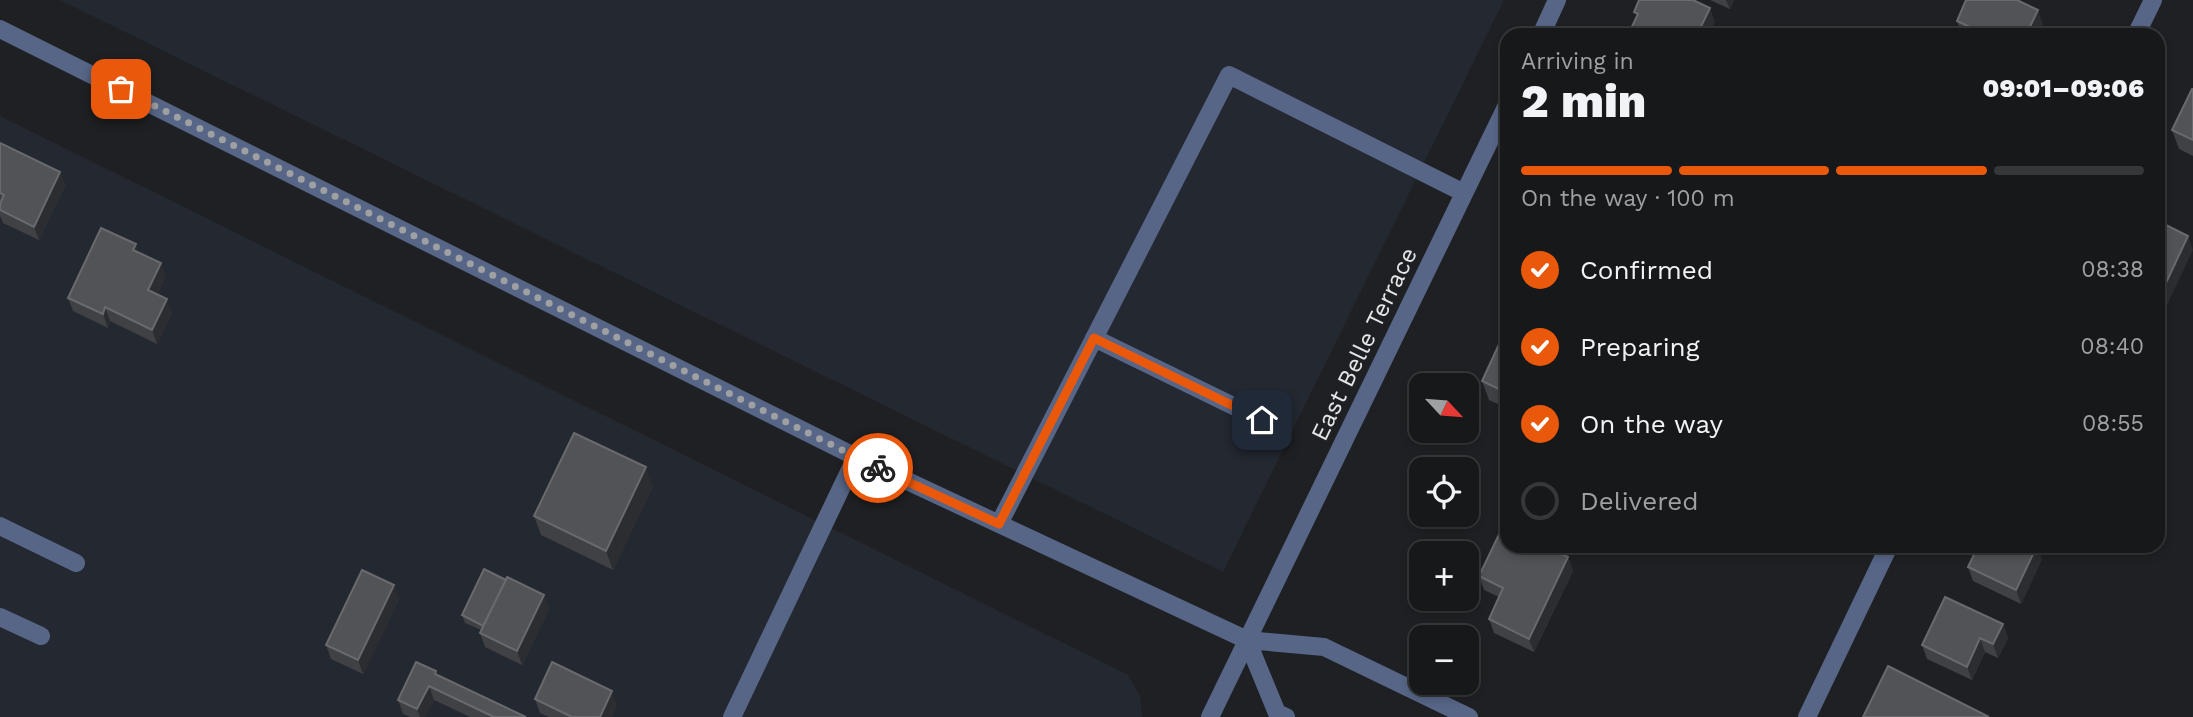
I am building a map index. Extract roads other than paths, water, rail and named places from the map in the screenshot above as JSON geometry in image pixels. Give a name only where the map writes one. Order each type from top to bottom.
[{"type":"street","points":[[1544,28],[1558,0]]},
{"type":"street","points":[[2139,28],[2153,0]]},
{"type":"street","points":[[0,29],[856,457],[999,524],[1247,640],[1324,647],[1469,717]]},
{"type":"street","points":[[999,524],[1229,75],[1464,193]]},
{"type":"street","name":"East Belle Terrace","points":[[1210,717],[1500,119]]},
{"type":"street","points":[[1094,338],[1262,420]]},
{"type":"street","points":[[732,717],[856,457]]},
{"type":"street","points":[[0,526],[76,563]]},
{"type":"street","points":[[1807,717],[1886,553]]},
{"type":"street","points":[[0,617],[41,636]]},
{"type":"street","points":[[1247,640],[1277,713],[1286,717]]}]
